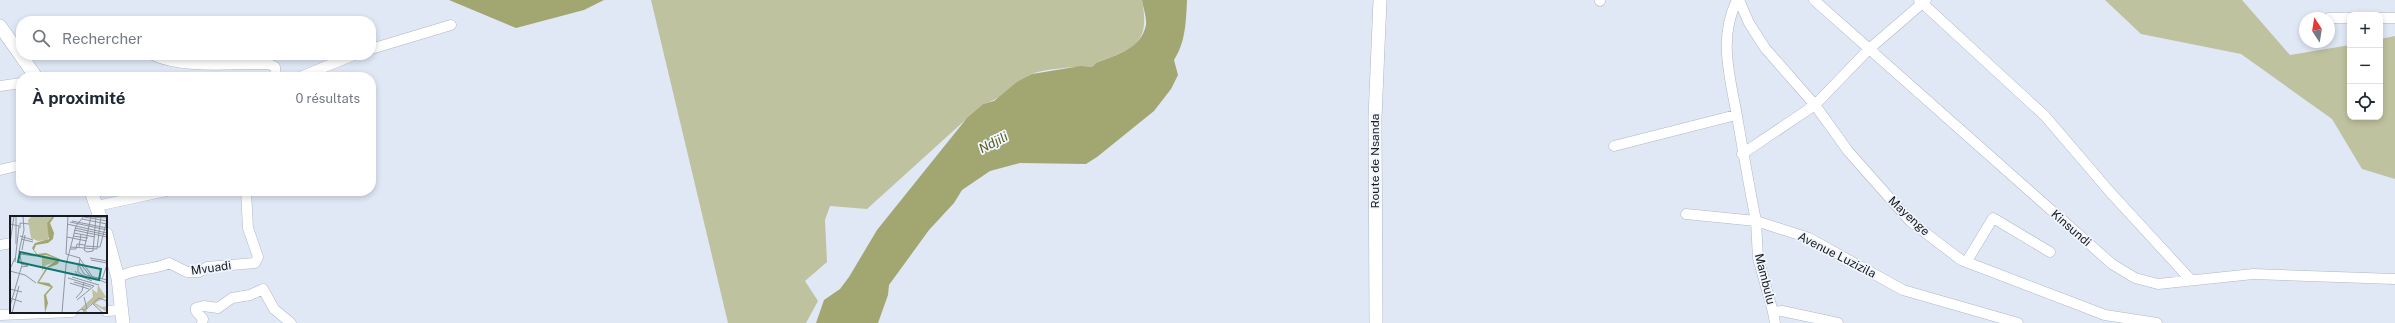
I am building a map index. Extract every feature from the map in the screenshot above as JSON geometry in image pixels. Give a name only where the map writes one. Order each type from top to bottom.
[{"type":"street","name":"Route de Nsanda","points":[[1376,323],[1375,118],[1380,0]]},
{"type":"street","name":"Mayenge","points":[[1738,0],[1749,23],[1765,48],[1815,104],[1848,151],[1910,221],[1961,260],[1967,261],[2105,315],[2157,323]]},
{"type":"street","points":[[1686,214],[1756,221],[1729,81],[1726,44],[1728,23],[1738,0]]},
{"type":"street","name":"Kinsundi","points":[[1814,0],[1868,50],[2112,264],[2135,278],[2158,284],[2253,274],[2395,279]]},
{"type":"street","points":[[1742,154],[1815,104],[1868,50],[1923,1],[2045,116],[2110,192],[2190,280]]},
{"type":"street","points":[[2335,18],[2347,18]]},
{"type":"street","points":[[2383,18],[2395,18]]},
{"type":"street","points":[[376,48],[451,25]]},
{"type":"street","points":[[0,26],[16,49]]},
{"type":"street","points":[[24,60],[32,72]]},
{"type":"street","points":[[164,60],[182,63],[269,64],[275,67],[276,72]]},
{"type":"street","points":[[312,72],[342,60]]},
{"type":"street","points":[[0,86],[16,83]]},
{"type":"street","points":[[1614,146],[1736,115]]},
{"type":"street","points":[[0,170],[16,166]]},
{"type":"street","points":[[93,196],[99,212],[150,196]]},
{"type":"street","name":"Mvuadi","points":[[118,278],[124,274],[152,270],[169,263],[187,272],[199,272],[207,267],[255,262],[258,257],[248,228],[246,196]]},
{"type":"street","points":[[1967,261],[1993,218],[2050,252]]},
{"type":"street","name":"Mambulu","points":[[1756,221],[1758,258],[1775,323]]},
{"type":"street","name":"Avenue Luzizila","points":[[1756,221],[1809,238],[1904,290],[2018,323]]},
{"type":"street","points":[[107,238],[118,278],[122,317],[107,311]]},
{"type":"street","points":[[0,245],[10,243]]},
{"type":"street","points":[[202,323],[203,319],[196,311],[196,308],[204,306],[218,308],[232,298],[250,295],[263,289],[274,309],[291,323]]},
{"type":"street","name":"Mambulu","points":[[1773,312],[1782,311],[1838,323]]},
{"type":"street","points":[[0,315],[48,313]]},
{"type":"shaded area","points":[[651,0],[1142,0],[1144,21],[1141,36],[1130,48],[1098,62],[1092,67],[1060,68],[1035,73],[996,99],[983,104],[867,209],[830,206],[825,220],[827,262],[805,281],[818,301],[806,323],[728,323]]},
{"type":"shaded area","points":[[2105,0],[2242,0],[2290,55],[2347,46],[2347,120],[2383,120],[2383,38],[2395,36],[2395,179],[2362,169],[2332,119],[2241,54],[2141,34]]},
{"type":"water","points":[[449,0],[604,0],[584,10],[516,28]]},
{"type":"water","name":"Ndjili","points":[[1142,0],[1187,0],[1186,23],[1183,38],[1174,60],[1178,75],[1171,89],[1154,111],[1097,157],[1086,164],[1020,163],[990,171],[962,190],[954,203],[929,230],[889,285],[888,295],[878,323],[816,323],[824,300],[840,289],[849,277],[877,230],[967,118],[983,104],[994,101],[1017,82],[1032,74],[1081,66],[1092,67],[1096,63],[1127,50],[1139,40],[1146,25]]}]
